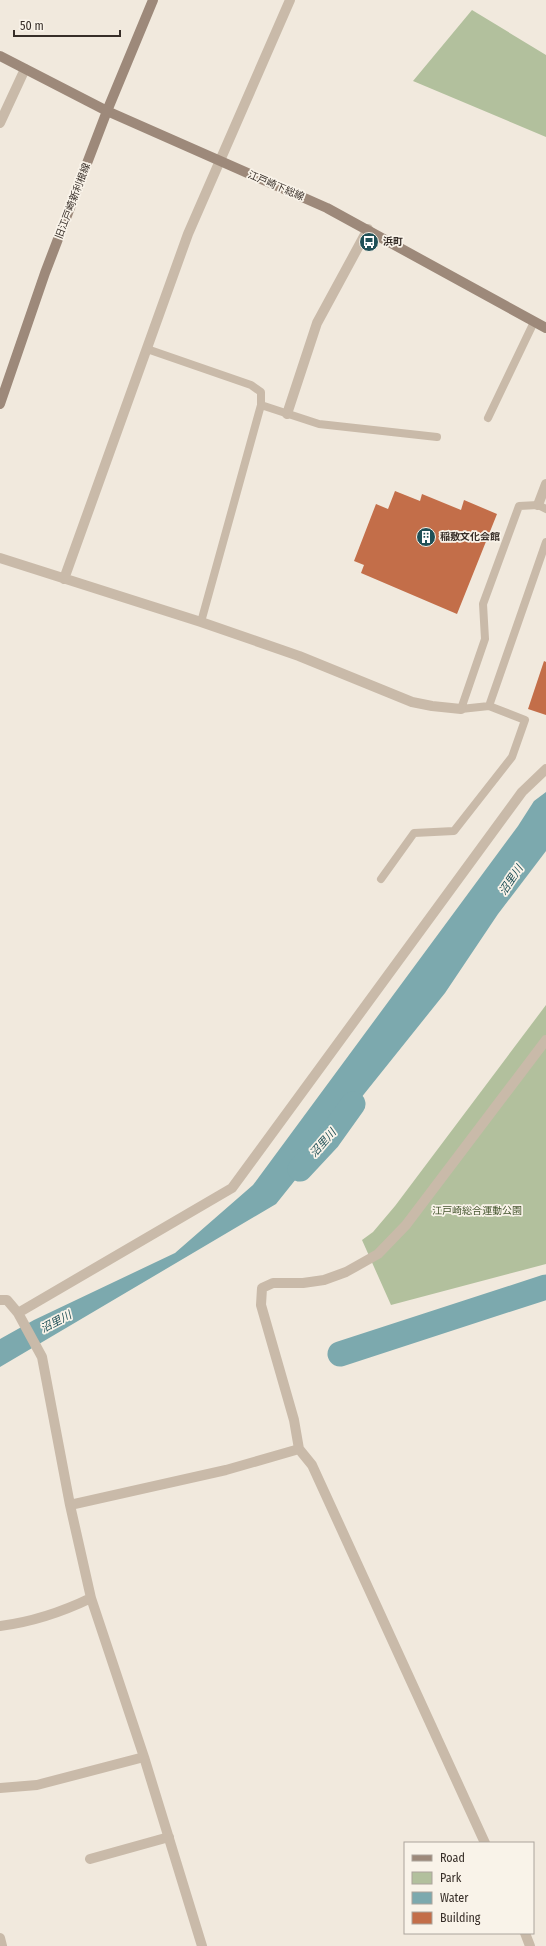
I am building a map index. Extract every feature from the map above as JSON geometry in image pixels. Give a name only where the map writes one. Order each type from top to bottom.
[{"type":"main road","name":"旧江戸崎新利根線","points":[[0,404],[45,273],[107,111],[153,0]]},
{"type":"main road","name":"江戸崎下総線","points":[[0,56],[107,111],[219,162],[327,208],[368,229],[546,328]]},
{"type":"street","points":[[64,579],[188,234],[290,0]]},
{"type":"street","points":[[0,123],[25,69]]},
{"type":"street","points":[[287,414],[317,323],[368,229]]},
{"type":"street","points":[[542,507],[546,484]]},
{"type":"street","points":[[0,558],[201,622],[299,656],[412,702],[461,709]]},
{"type":"street","points":[[20,1316],[232,1188],[522,792],[546,769]]},
{"type":"street","points":[[485,1842],[312,1465],[299,1449],[294,1420],[261,1305],[262,1288],[273,1283],[303,1283],[324,1280],[346,1272],[378,1254],[406,1225],[546,1040]]},
{"type":"street","points":[[0,1300],[7,1300],[20,1316],[42,1357],[70,1505],[91,1598],[144,1757],[202,1946]]},
{"type":"street","points":[[70,1505],[226,1470],[299,1449]]},
{"type":"street","points":[[0,1626],[40,1618],[70,1608],[91,1598]]},
{"type":"street","points":[[0,1788],[37,1785],[144,1757]]},
{"type":"street","points":[[90,1859],[169,1837]]},
{"type":"street","points":[[525,1934],[530,1946]]},
{"type":"street","points":[[0,1938],[2,1946]]},
{"type":"lane","points":[[488,418],[534,322]]},
{"type":"lane","points":[[147,349],[250,385],[261,392],[261,405],[201,622]]},
{"type":"lane","points":[[261,405],[319,424],[437,437]]},
{"type":"lane","points":[[381,879],[414,833],[454,830],[512,757],[525,720],[489,706],[461,709],[486,639],[483,604],[519,506],[542,507]]},
{"type":"lane","points":[[489,706],[546,542]]},
{"type":"green space","points":[[472,10],[546,55],[546,137],[413,81]]},
{"type":"green space","name":"江戸崎総合運動公園","points":[[546,1005],[546,1264],[391,1305],[362,1240],[373,1232],[395,1206]]},
{"type":"water","points":[[546,792],[546,851],[498,914],[445,993],[276,1204],[0,1367],[0,1339],[34,1320],[175,1253],[253,1185],[518,826],[534,801]]},
{"type":"building","name":"稲敷文化会館","points":[[395,491],[420,501],[422,494],[461,510],[464,500],[497,514],[457,614],[361,573],[364,565],[354,561],[376,504],[388,509]]},
{"type":"building","points":[[544,661],[546,662],[546,715],[528,709]]},
{"type":"waterway","name":"沼里川","points":[[300,1169],[328,1139],[353,1104]]},
{"type":"waterway","points":[[340,1354],[546,1287]]},
{"type":"place","name":"浜町","points":[[369,242]]},
{"type":"place","name":"稲敷文化会館","points":[[426,537]]}]
